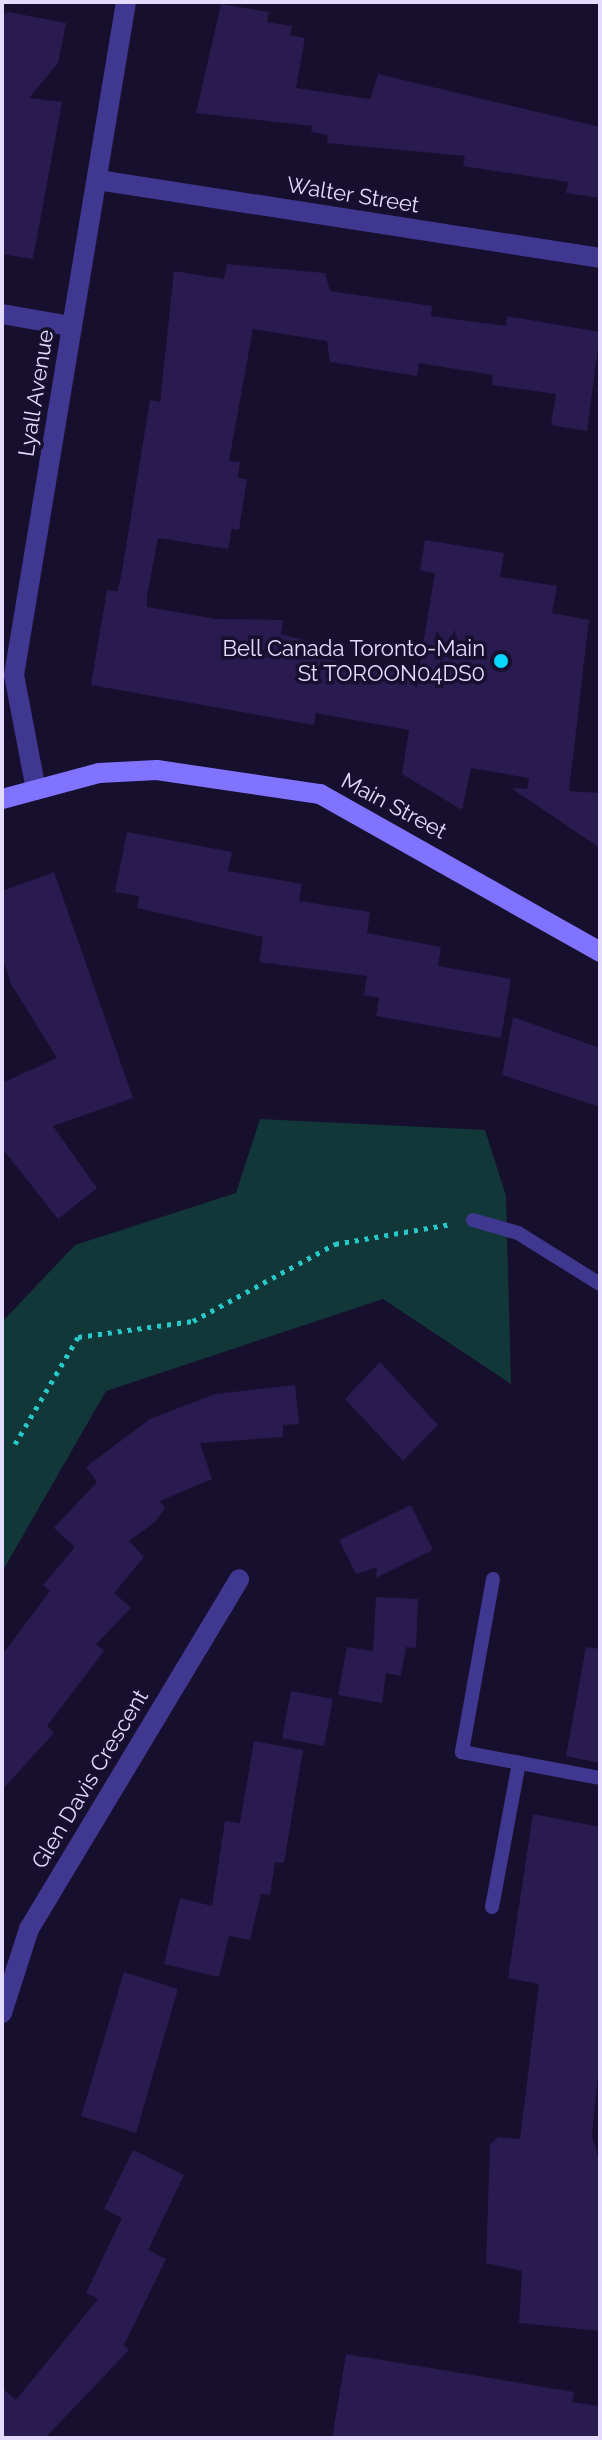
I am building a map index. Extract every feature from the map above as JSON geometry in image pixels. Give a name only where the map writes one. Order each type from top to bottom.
[{"type":"street","name":"Lyall Avenue","points":[[36,790],[14,675],[126,2]]},
{"type":"street","name":"Walter Street","points":[[98,180],[600,258]]},
{"type":"street","points":[[2,314],[71,326]]},
{"type":"street","name":"Main Street","points":[[2,799],[99,773],[157,770],[320,794],[600,952]]},
{"type":"street","name":"Glen Davis Crescent","points":[[2,2013],[29,1929],[239,1579]]},
{"type":"lane","points":[[473,1220],[518,1233],[600,1284]]},
{"type":"lane","points":[[493,1579],[462,1752],[600,1778]]},
{"type":"lane","points":[[492,1907],[519,1763]]},
{"type":"path","points":[[15,1444],[78,1337],[193,1321],[335,1244],[473,1220]]},
{"type":"green space","points":[[260,1119],[485,1130],[506,1196],[511,1384],[383,1299],[106,1391],[2,1572],[2,1322],[75,1245],[236,1193]]},
{"type":"building","points":[[221,4],[269,12],[267,22],[292,26],[290,35],[305,38],[296,88],[370,99],[378,74],[600,127],[600,198],[566,193],[568,182],[463,166],[465,156],[327,143],[328,135],[311,132],[312,126],[196,113]]},
{"type":"building","points":[[8,12],[66,23],[58,63],[29,98],[62,102],[33,259],[2,254],[2,14]]},
{"type":"building","points":[[227,264],[325,273],[330,291],[432,306],[431,316],[506,326],[507,316],[600,332],[587,431],[551,425],[556,394],[492,385],[493,375],[419,363],[417,376],[330,362],[327,341],[253,329],[229,461],[240,462],[238,478],[247,479],[239,530],[232,529],[228,549],[158,538],[147,607],[216,619],[283,620],[281,634],[325,646],[326,659],[418,676],[435,573],[420,571],[425,540],[504,553],[500,577],[557,586],[552,613],[589,620],[569,791],[600,793],[600,848],[511,788],[527,789],[529,778],[471,768],[462,810],[402,774],[409,730],[316,713],[314,725],[91,685],[107,590],[117,591],[121,577],[150,400],[160,402],[174,271],[224,279]]},
{"type":"building","points":[[127,832],[232,852],[228,871],[302,884],[299,901],[370,912],[367,933],[441,947],[438,966],[511,979],[501,1038],[376,1016],[379,998],[364,995],[367,976],[259,962],[263,937],[137,908],[139,896],[115,892]]},
{"type":"building","points":[[54,872],[133,1098],[53,1126],[97,1188],[58,1219],[2,1148],[2,1083],[57,1058],[11,984],[2,956],[2,891]]},
{"type":"building","points":[[513,1017],[600,1048],[600,1107],[502,1075]]},
{"type":"building","points":[[380,1362],[438,1425],[403,1461],[345,1399]]},
{"type":"building","points":[[295,1385],[299,1424],[283,1425],[283,1437],[200,1443],[212,1479],[160,1501],[165,1508],[155,1522],[129,1541],[144,1557],[114,1593],[131,1608],[96,1644],[104,1651],[47,1726],[54,1733],[2,1790],[2,1655],[50,1591],[43,1585],[75,1547],[54,1528],[97,1482],[86,1467],[150,1419],[215,1394]]},
{"type":"building","points":[[411,1505],[433,1550],[376,1578],[377,1567],[356,1574],[339,1540]]},
{"type":"building","points":[[376,1597],[418,1599],[416,1648],[406,1647],[401,1676],[386,1673],[382,1703],[338,1695],[347,1647],[373,1651]]},
{"type":"building","points":[[586,1647],[600,1649],[600,1763],[566,1756]]},
{"type":"building","points":[[291,1691],[333,1699],[324,1746],[282,1738]]},
{"type":"building","points":[[254,1741],[303,1750],[284,1863],[275,1862],[270,1895],[261,1894],[250,1940],[229,1936],[219,1977],[164,1964],[180,1898],[212,1906],[225,1821],[240,1823]]},
{"type":"building","points":[[533,1814],[600,1827],[600,2053],[592,2136],[600,2164],[600,2331],[519,2323],[522,2271],[486,2263],[490,2145],[498,2137],[520,2139],[539,1984],[508,1978]]},
{"type":"building","points":[[124,1972],[178,1989],[136,2133],[81,2116]]},
{"type":"building","points":[[133,2150],[184,2175],[148,2250],[166,2259],[124,2345],[129,2350],[45,2438],[2,2438],[2,2388],[16,2400],[98,2299],[86,2293],[122,2218],[104,2209]]},
{"type":"building","points":[[346,2354],[574,2392],[572,2402],[600,2406],[600,2438],[332,2438]]},
{"type":"place","name":"Bell Canada Toronto-Main St TOROON04DS0","points":[[501,661]]}]
